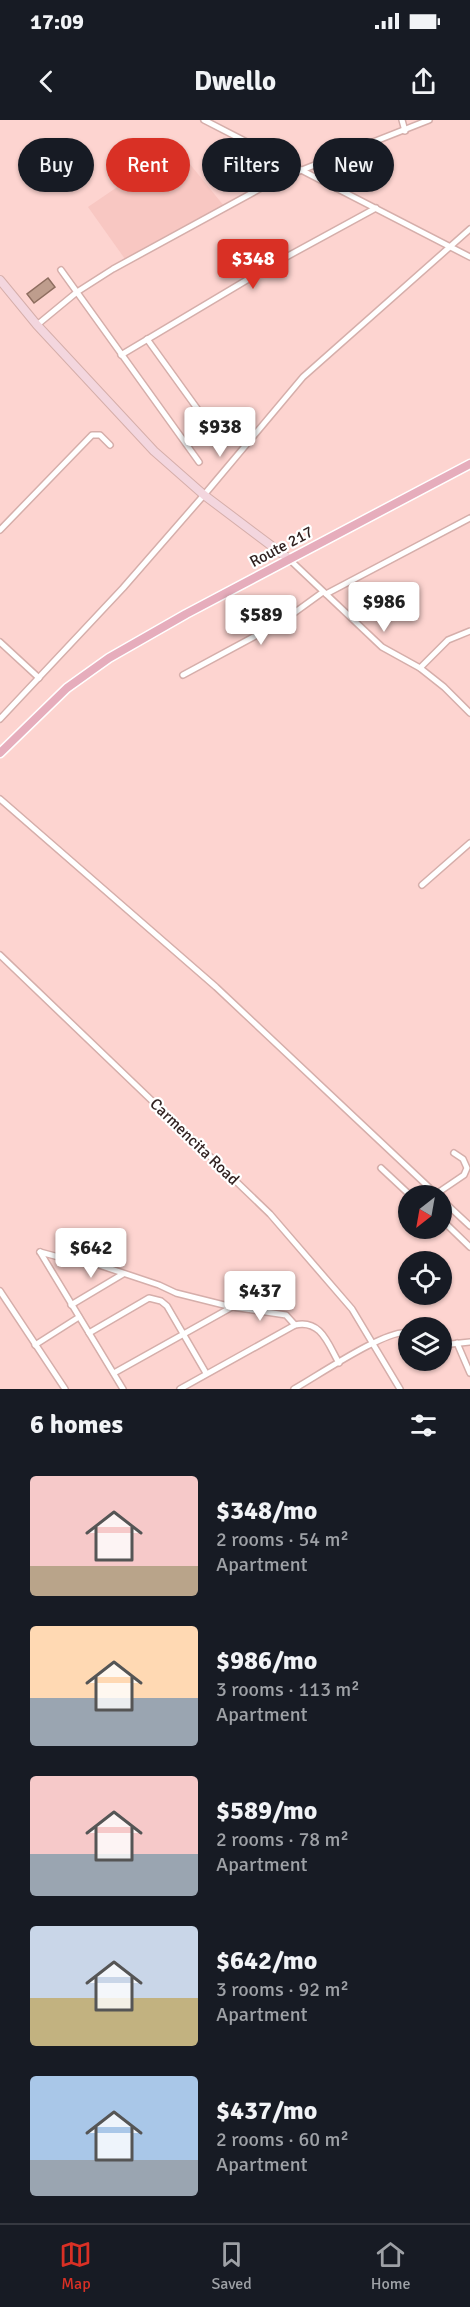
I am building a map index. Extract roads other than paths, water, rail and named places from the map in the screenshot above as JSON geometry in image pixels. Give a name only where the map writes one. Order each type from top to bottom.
[{"type":"main road","points":[[0,280],[37,325],[154,451],[204,495],[289,559]]},
{"type":"main road","name":"Route 217","points":[[0,753],[67,688],[109,658],[289,559],[470,464]]},
{"type":"street","points":[[204,120],[239,138]]},
{"type":"street","points":[[402,120],[405,130]]},
{"type":"street","points":[[301,169],[429,120]]},
{"type":"street","points":[[301,170],[470,257]]},
{"type":"street","points":[[37,325],[77,292],[113,269],[252,192]]},
{"type":"street","points":[[121,356],[277,262],[376,208]]},
{"type":"street","points":[[0,718],[123,588],[303,376],[470,229]]},
{"type":"street","points":[[61,270],[199,462]]},
{"type":"street","points":[[147,339],[209,425]]},
{"type":"street","points":[[0,530],[92,435],[100,435],[110,445]]},
{"type":"street","points":[[183,675],[283,621],[325,593],[470,518]]},
{"type":"street","points":[[289,559],[382,646],[420,668],[444,687],[470,713]]},
{"type":"street","points":[[420,668],[448,640],[470,631]]},
{"type":"street","points":[[0,642],[39,678]]},
{"type":"street","points":[[0,799],[216,987],[424,1185]]},
{"type":"street","points":[[422,885],[470,843]]},
{"type":"street","name":"Carmencita Road","points":[[0,955],[270,1214],[352,1309],[374,1342],[400,1389]]},
{"type":"street","points":[[450,1185],[464,1175],[467,1168],[463,1159],[454,1153]]},
{"type":"street","points":[[381,1168],[399,1185]]},
{"type":"street","points":[[452,1209],[470,1226]]},
{"type":"street","points":[[452,1230],[470,1247]]},
{"type":"street","points":[[123,1389],[40,1252],[81,1263],[93,1263],[176,1293],[231,1307],[286,1315],[295,1325]]},
{"type":"street","points":[[71,1305],[123,1274]]},
{"type":"street","points":[[0,1291],[65,1389]]},
{"type":"street","points":[[89,1333],[149,1298],[161,1301],[167,1306],[207,1373]]},
{"type":"street","points":[[114,1373],[231,1307]]},
{"type":"street","points":[[35,1345],[79,1317]]},
{"type":"street","points":[[180,1389],[295,1325],[305,1323],[317,1327],[339,1363]]},
{"type":"street","points":[[294,1389],[374,1342],[398,1333]]},
{"type":"street","points":[[452,1342],[470,1342]]},
{"type":"street","points":[[457,1343],[470,1373]]}]
